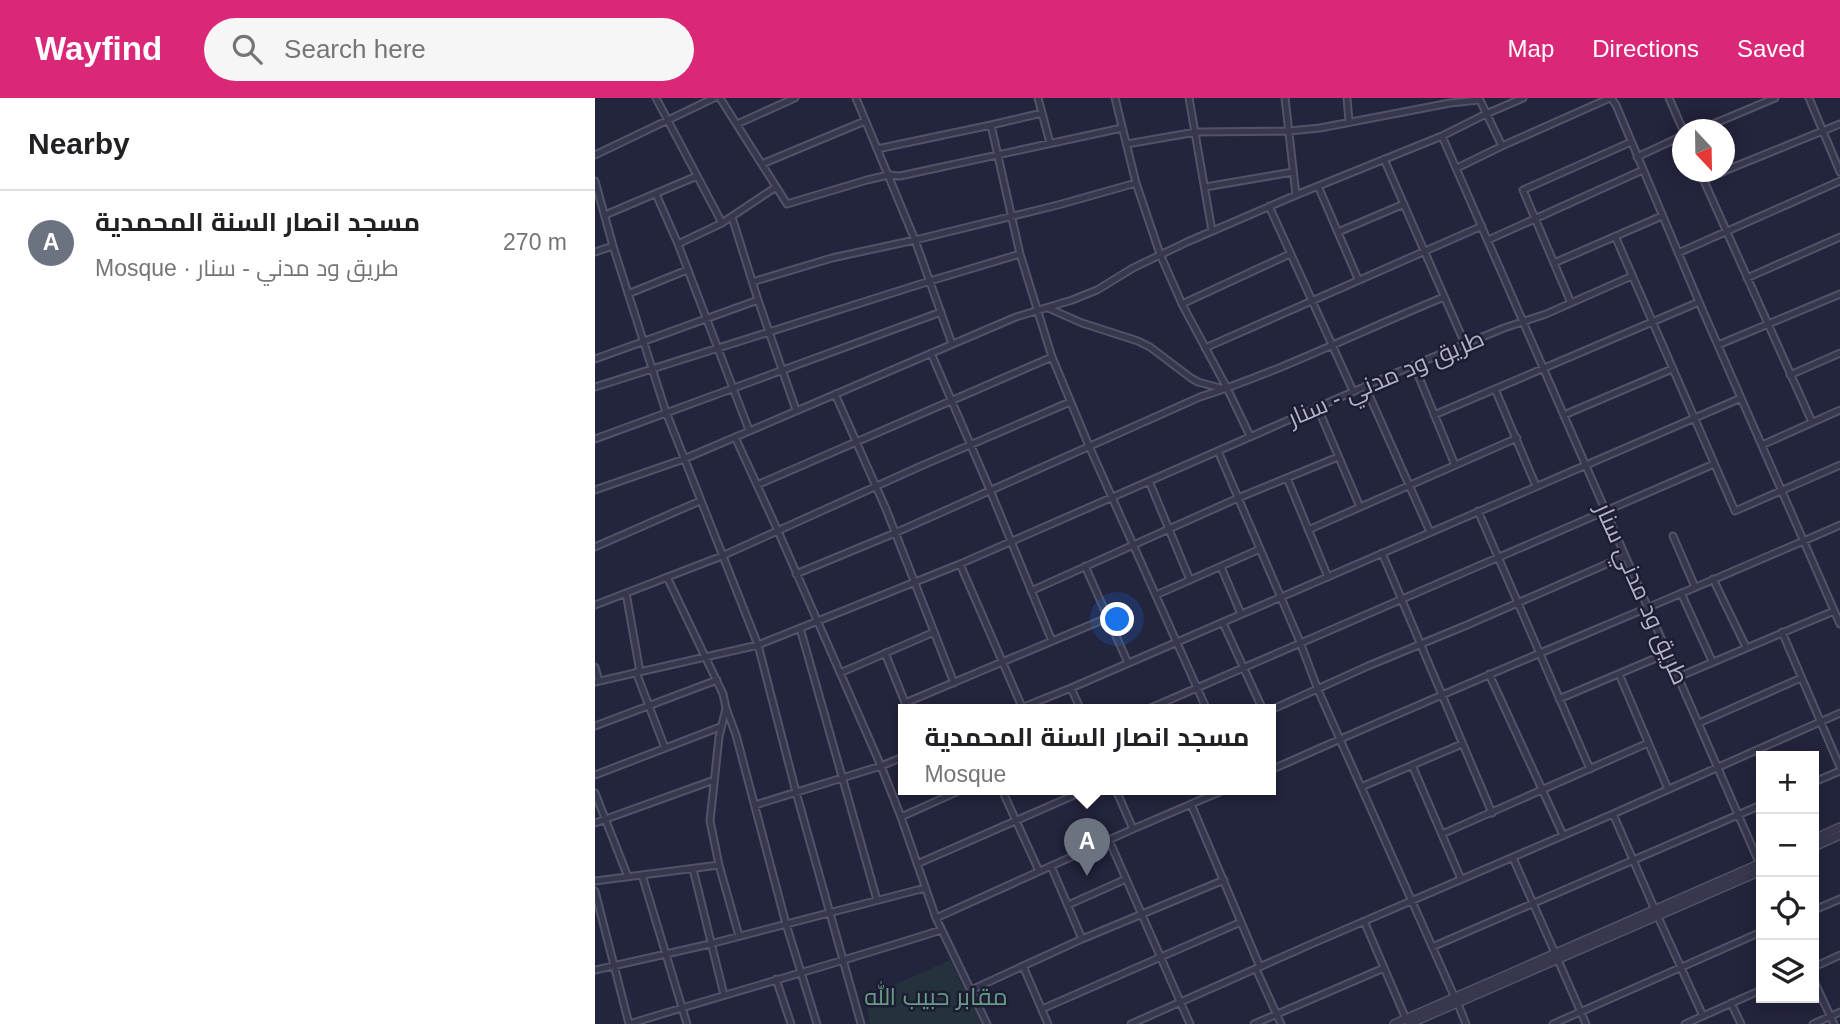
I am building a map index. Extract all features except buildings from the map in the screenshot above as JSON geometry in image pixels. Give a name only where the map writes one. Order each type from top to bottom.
[{"type":"street","points":[[656,98],[722,223]]},
{"type":"street","points":[[595,155],[714,98]]},
{"type":"street","points":[[720,98],[787,204],[867,180],[900,176],[1122,128]]},
{"type":"street","points":[[737,124],[795,98]]},
{"type":"street","points":[[856,98],[915,240],[952,344]]},
{"type":"street","points":[[1038,98],[1050,143]]},
{"type":"street","points":[[1115,98],[1136,183],[1160,254],[1182,304],[1250,436]]},
{"type":"street","points":[[1189,98],[1212,231]]},
{"type":"street","points":[[1286,98],[1296,195]]},
{"type":"street","points":[[1347,98],[1349,122]]},
{"type":"street","points":[[595,490],[684,459],[952,344],[1036,310],[1097,290],[1160,254],[1269,206],[1442,136],[1523,98]]},
{"type":"street","points":[[1457,168],[1610,98],[1616,105],[1840,624]]},
{"type":"street","points":[[1669,98],[1678,119]]},
{"type":"street","points":[[1725,119],[1775,98]]},
{"type":"street","points":[[1809,98],[1840,172]]},
{"type":"street","points":[[1127,144],[1196,132],[1320,128],[1479,99],[1502,146]]},
{"type":"street","points":[[877,149],[1042,113]]},
{"type":"street","points":[[762,164],[865,121]]},
{"type":"street","points":[[1735,167],[1840,124]]},
{"type":"street","points":[[991,125],[1020,254],[1052,357],[1204,704]]},
{"type":"street","name":"طريق ود مدني سنار","points":[[1442,136],[1756,854]]},
{"type":"street","points":[[1637,157],[1672,141]]},
{"type":"street","points":[[1571,303],[1523,190],[1631,142]]},
{"type":"street","points":[[1384,159],[1465,344]]},
{"type":"street","points":[[1488,240],[1643,170]]},
{"type":"street","points":[[1205,187],[1293,172]]},
{"type":"street","points":[[605,215],[697,176]]},
{"type":"street","points":[[595,181],[666,412],[758,645],[861,1024]]},
{"type":"street","points":[[1678,253],[1840,181]]},
{"type":"street","points":[[1704,182],[1812,422]]},
{"type":"street","points":[[753,282],[832,258],[915,240],[1136,183]]},
{"type":"street","points":[[1318,186],[1358,279]]},
{"type":"street","points":[[678,244],[722,223],[776,187]]},
{"type":"street","points":[[656,194],[678,244],[749,430]]},
{"type":"street","points":[[1338,232],[1404,204]]},
{"type":"street","points":[[1269,206],[1353,391]]},
{"type":"street","points":[[1554,263],[1662,216]]},
{"type":"street","points":[[732,217],[796,410]]},
{"type":"street","points":[[1205,348],[1482,226]]},
{"type":"street","points":[[1615,236],[1735,510],[1840,465]]},
{"type":"street","points":[[1747,278],[1840,237]]},
{"type":"street","points":[[595,252],[613,246]]},
{"type":"street","points":[[595,387],[1020,254]]},
{"type":"street","points":[[1182,304],[1290,254]]},
{"type":"street","points":[[628,294],[687,270]]},
{"type":"street","name":"طريق ود مدني - سنار","points":[[597,681],[758,645],[960,564],[1317,406],[1632,276]]},
{"type":"street","points":[[1718,345],[1839,296]]},
{"type":"street","points":[[796,574],[895,533],[1200,397],[1332,346],[1444,297]]},
{"type":"street","points":[[595,359],[758,300]]},
{"type":"street","points":[[1434,415],[1699,302]]},
{"type":"street","points":[[1048,308],[1138,341],[1198,382],[1226,389]]},
{"type":"street","points":[[595,439],[941,312]]},
{"type":"street","points":[[931,353],[1052,641]]},
{"type":"street","points":[[1790,375],[1840,353]]},
{"type":"street","points":[[757,485],[1052,357]]},
{"type":"street","points":[[1413,365],[1455,465]]},
{"type":"street","points":[[1564,415],[1672,369]]},
{"type":"street","points":[[1365,386],[1430,532]]},
{"type":"street","points":[[1495,388],[1536,486]]},
{"type":"street","points":[[835,394],[876,486],[954,682]]},
{"type":"street","points":[[1031,704],[1741,398]]},
{"type":"street","points":[[595,605],[722,556],[1070,402]]},
{"type":"street","points":[[1317,406],[1360,507]]},
{"type":"street","points":[[1762,445],[1840,410]]},
{"type":"street","points":[[735,436],[881,766],[941,930],[987,1024]]},
{"type":"street","points":[[1308,530],[1517,438]]},
{"type":"street","points":[[1218,451],[1318,690],[1466,1024]]},
{"type":"street","points":[[1031,591],[1238,498],[1338,457]]},
{"type":"street","points":[[1159,704],[1714,464]]},
{"type":"street","points":[[1287,478],[1328,577]]},
{"type":"street","points":[[1149,481],[1190,580]]},
{"type":"street","points":[[595,547],[700,501]]},
{"type":"street","points":[[1478,511],[1590,769]]},
{"type":"street","points":[[1276,768],[1840,525]]},
{"type":"street","points":[[1673,536],[1695,587]]},
{"type":"street","points":[[1156,595],[1260,549]]},
{"type":"street","points":[[1381,553],[1492,813]]},
{"type":"street","points":[[1276,708],[1625,556]]},
{"type":"street","points":[[960,564],[1003,662],[1017,704]]},
{"type":"street","points":[[1085,566],[1128,663]]},
{"type":"street","points":[[1221,567],[1241,614]]},
{"type":"street","points":[[667,577],[717,680],[736,736],[786,924],[817,1024]]},
{"type":"street","points":[[1713,579],[1746,647]]},
{"type":"street","points":[[626,593],[638,672],[665,748]]},
{"type":"street","points":[[1681,593],[1712,662]]},
{"type":"street","points":[[1678,677],[1834,611]]},
{"type":"street","points":[[910,704],[954,682],[1107,618]]},
{"type":"street","points":[[1223,623],[1260,704]]},
{"type":"street","points":[[800,628],[877,901]]},
{"type":"street","points":[[840,673],[934,632]]},
{"type":"street","points":[[1782,632],[1840,769],[1819,780]]},
{"type":"street","points":[[885,653],[905,704]]},
{"type":"street","points":[[1559,699],[1668,653]]},
{"type":"street","points":[[595,667],[597,681]]},
{"type":"street","points":[[1489,674],[1563,835]]},
{"type":"street","points":[[1619,674],[1668,789]]},
{"type":"street","points":[[1699,723],[1801,678]]},
{"type":"street","points":[[595,726],[717,680]]},
{"type":"street","points":[[1071,688],[1078,704]]},
{"type":"street","points":[[726,708],[720,727],[710,821],[739,936]]},
{"type":"street","points":[[1131,1024],[1840,713]]},
{"type":"street","points":[[595,775],[720,727]]},
{"type":"street","points":[[1442,834],[1648,743]]},
{"type":"street","points":[[1360,787],[1462,744]]},
{"type":"street","points":[[755,805],[898,759]]},
{"type":"street","points":[[1412,765],[1461,879]]},
{"type":"street","points":[[595,823],[714,780]]},
{"type":"street","points":[[595,793],[628,877]]},
{"type":"street","points":[[901,817],[950,795]]},
{"type":"street","points":[[1004,795],[1039,871]]},
{"type":"street","points":[[917,864],[1074,795]]},
{"type":"street","points":[[1118,795],[1133,829]]},
{"type":"street","points":[[936,918],[1212,795]]},
{"type":"street","points":[[1191,804],[1281,1024]]},
{"type":"street","points":[[1432,947],[1756,807]]},
{"type":"street","points":[[1613,814],[1703,1016]]},
{"type":"street","points":[[1819,837],[1840,827]]},
{"type":"street","points":[[1819,845],[1840,835]]},
{"type":"street","points":[[1109,840],[1189,1024]]},
{"type":"street","points":[[1513,858],[1586,1024]]},
{"type":"street","points":[[595,881],[719,865]]},
{"type":"street","points":[[1051,866],[1082,940]]},
{"type":"street","points":[[1394,1024],[1457,1001],[1756,868]]},
{"type":"street","points":[[692,869],[724,995]]},
{"type":"street","points":[[642,875],[687,1024]]},
{"type":"street","points":[[1068,905],[1126,879]]},
{"type":"street","points":[[971,990],[1224,880]]},
{"type":"street","points":[[595,970],[710,944],[925,888]]},
{"type":"street","points":[[595,891],[629,1024],[941,930]]},
{"type":"street","points":[[1819,907],[1840,899]]},
{"type":"street","points":[[1364,921],[1408,1021]]},
{"type":"street","points":[[1042,1009],[1241,922]]},
{"type":"street","points":[[1553,1024],[1756,934]]},
{"type":"street","points":[[1819,965],[1840,955]]},
{"type":"street","points":[[1023,966],[1048,1024]]},
{"type":"street","points":[[1254,1024],[1384,968]]},
{"type":"street","points":[[776,979],[792,1024]]},
{"type":"street","points":[[1688,1023],[1756,992]]},
{"type":"street","points":[[1819,992],[1834,1024]]},
{"type":"street","points":[[1731,1003],[1741,1024]]},
{"type":"street","points":[[1813,1024],[1840,1012]]},
{"type":"green space","name":"مقابر حبيب الله","points":[[950,960],[982,1024],[870,1024],[865,998]]},
{"type":"place","name":"مسجد انصار السنة المحمدية","points":[[1087,876]]}]
